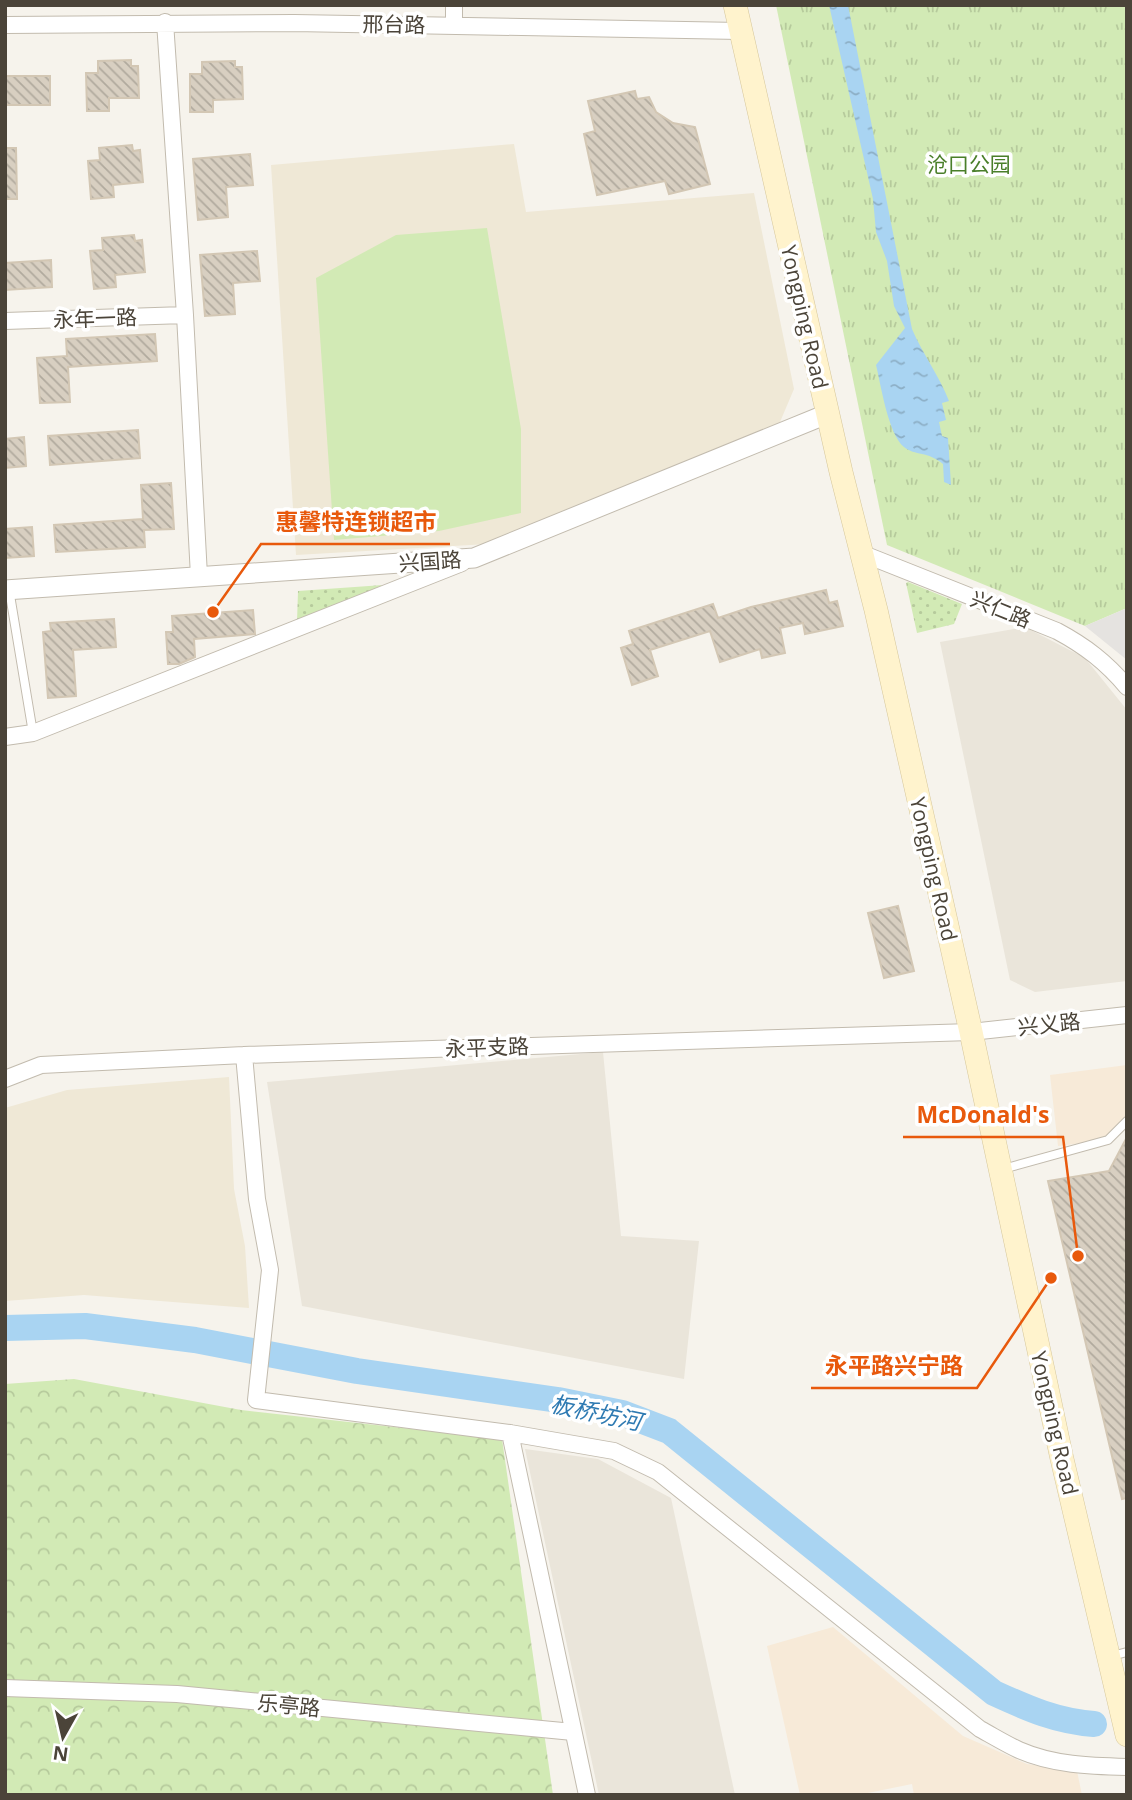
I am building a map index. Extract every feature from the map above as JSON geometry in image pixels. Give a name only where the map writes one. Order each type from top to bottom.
[{"type":"main road","name":"Yongping Road","points":[[735,5],[971,1032],[1056,1433],[1118,1654],[1127,1735]]},
{"type":"street","points":[[294,5],[294,23]]},
{"type":"street","points":[[454,5],[454,26]]},
{"type":"street","points":[[165,23],[185,315],[198,576]]},
{"type":"street","name":"邢台路","points":[[5,25],[294,23],[740,31]]},
{"type":"street","name":"永年一路","points":[[5,321],[185,315]]},
{"type":"street","name":"兴国路","points":[[7,589],[474,558],[828,414]]},
{"type":"street","name":"兴仁路","points":[[861,553],[1057,631],[1083,645],[1109,666],[1127,687]]},
{"type":"street","points":[[5,737],[33,733],[474,558]]},
{"type":"street","name":"兴义路","points":[[971,1032],[1127,1015]]},
{"type":"street","name":"永平支路","points":[[5,1079],[41,1065],[244,1055],[971,1032]]},
{"type":"street","points":[[244,1055],[257,1199],[270,1270],[256,1400],[510,1433],[614,1451],[658,1472],[980,1729],[1020,1750],[1055,1761],[1085,1766],[1127,1767]]},
{"type":"street","points":[[510,1433],[587,1795]]},
{"type":"street","name":"乐亭路","points":[[5,1688],[177,1694],[573,1732]]},
{"type":"lane","points":[[7,589],[33,733]]},
{"type":"lane","points":[[1000,1169],[1108,1140],[1127,1121]]},
{"type":"shaded area","points":[[514,144],[526,212],[754,193],[794,389],[777,429],[488,544],[296,555],[271,165]]},
{"type":"shaded area","points":[[1127,608],[1127,660],[1085,626]]},
{"type":"shaded area","points":[[1025,627],[1085,658],[1127,710],[1127,981],[1035,992],[1010,980],[940,642]]},
{"type":"shaded area","points":[[603,1052],[621,1236],[699,1241],[684,1379],[302,1306],[267,1082]]},
{"type":"shaded area","points":[[1127,1065],[1127,1122],[1114,1139],[1058,1146],[1050,1075]]},
{"type":"shaded area","points":[[229,1077],[234,1189],[245,1246],[249,1308],[84,1295],[5,1301],[5,1108],[67,1090]]},
{"type":"shaded area","points":[[525,1449],[598,1459],[671,1498],[735,1795],[599,1795]]},
{"type":"shaded area","points":[[833,1627],[963,1736],[1027,1764],[1077,1771],[1082,1795],[914,1795],[912,1784],[858,1795],[800,1795],[767,1646]]},
{"type":"green space","name":"沧口公园","points":[[776,5],[1127,5],[1127,608],[1085,626],[887,545]]},
{"type":"green space","points":[[487,228],[521,429],[521,513],[439,531],[334,540],[316,278],[396,235]]},
{"type":"green space","points":[[906,583],[962,604],[954,624],[917,633]]},
{"type":"green space","points":[[383,585],[297,622],[298,591]]},
{"type":"green space","points":[[74,1379],[241,1410],[502,1439],[553,1795],[5,1795],[5,1384]]},
{"type":"water","points":[[829,5],[848,5],[912,329],[949,401],[942,403],[946,420],[939,422],[942,436],[948,438],[951,485],[944,482],[943,464],[932,457],[908,450],[898,441],[886,409],[876,365],[905,328],[894,306],[887,261],[876,232],[873,199]]},
{"type":"building","points":[[131,60],[131,66],[138,66],[139,98],[109,98],[109,111],[87,111],[86,73],[98,73],[98,61]]},
{"type":"building","points":[[235,61],[235,67],[242,67],[243,99],[213,100],[213,112],[190,112],[190,74],[202,74],[202,62]]},
{"type":"building","points":[[5,76],[50,76],[50,105],[5,105]]},
{"type":"building","points":[[635,91],[637,99],[649,97],[656,112],[673,123],[695,127],[710,184],[669,194],[665,181],[597,195],[584,134],[595,131],[588,101]]},
{"type":"building","points":[[132,145],[133,151],[140,150],[143,182],[113,185],[114,197],[91,199],[88,161],[100,160],[99,148]]},
{"type":"building","points":[[5,148],[16,148],[17,199],[5,199]]},
{"type":"building","points":[[250,154],[253,185],[226,187],[228,217],[198,220],[193,159]]},
{"type":"building","points":[[134,235],[135,241],[142,240],[145,272],[115,275],[116,287],[94,289],[90,251],[103,250],[102,238]]},
{"type":"building","points":[[257,251],[260,281],[233,283],[235,314],[205,316],[200,255]]},
{"type":"building","points":[[51,260],[52,287],[5,290],[5,263]]},
{"type":"building","points":[[155,334],[157,361],[68,367],[70,402],[40,403],[37,358],[67,356],[66,339]]},
{"type":"building","points":[[138,430],[140,458],[50,465],[48,436]]},
{"type":"building","points":[[24,437],[26,466],[5,468],[5,439]]},
{"type":"building","points":[[171,483],[174,529],[144,530],[145,547],[56,552],[54,525],[143,519],[141,485]]},
{"type":"building","points":[[32,527],[34,556],[5,558],[5,529]]},
{"type":"building","points":[[826,590],[829,603],[837,601],[843,626],[805,634],[803,623],[780,628],[785,653],[762,658],[760,649],[720,662],[710,631],[650,650],[658,676],[632,685],[621,648],[633,644],[629,631],[713,604],[718,618],[751,607]]},
{"type":"building","points":[[253,610],[255,634],[194,639],[195,657],[179,664],[168,664],[166,632],[173,632],[172,616]]},
{"type":"building","points":[[114,619],[116,647],[73,650],[76,696],[48,698],[43,632],[51,631],[50,623]]},
{"type":"building","points":[[898,906],[914,971],[884,978],[868,913]]},
{"type":"building","points":[[1127,1137],[1127,1498],[1122,1499],[1048,1181],[1109,1171]]},
{"type":"waterway","name":"板桥坊河","points":[[5,1328],[85,1326],[195,1340],[357,1371],[558,1400],[622,1413],[669,1431],[994,1693],[1043,1713],[1094,1724]]},
{"type":"place","name":"惠馨特连锁超市","points":[[213,612]]},
{"type":"place","name":"McDonald's","points":[[1078,1256]]},
{"type":"place","name":"永平路兴宁路","points":[[1051,1278]]}]
